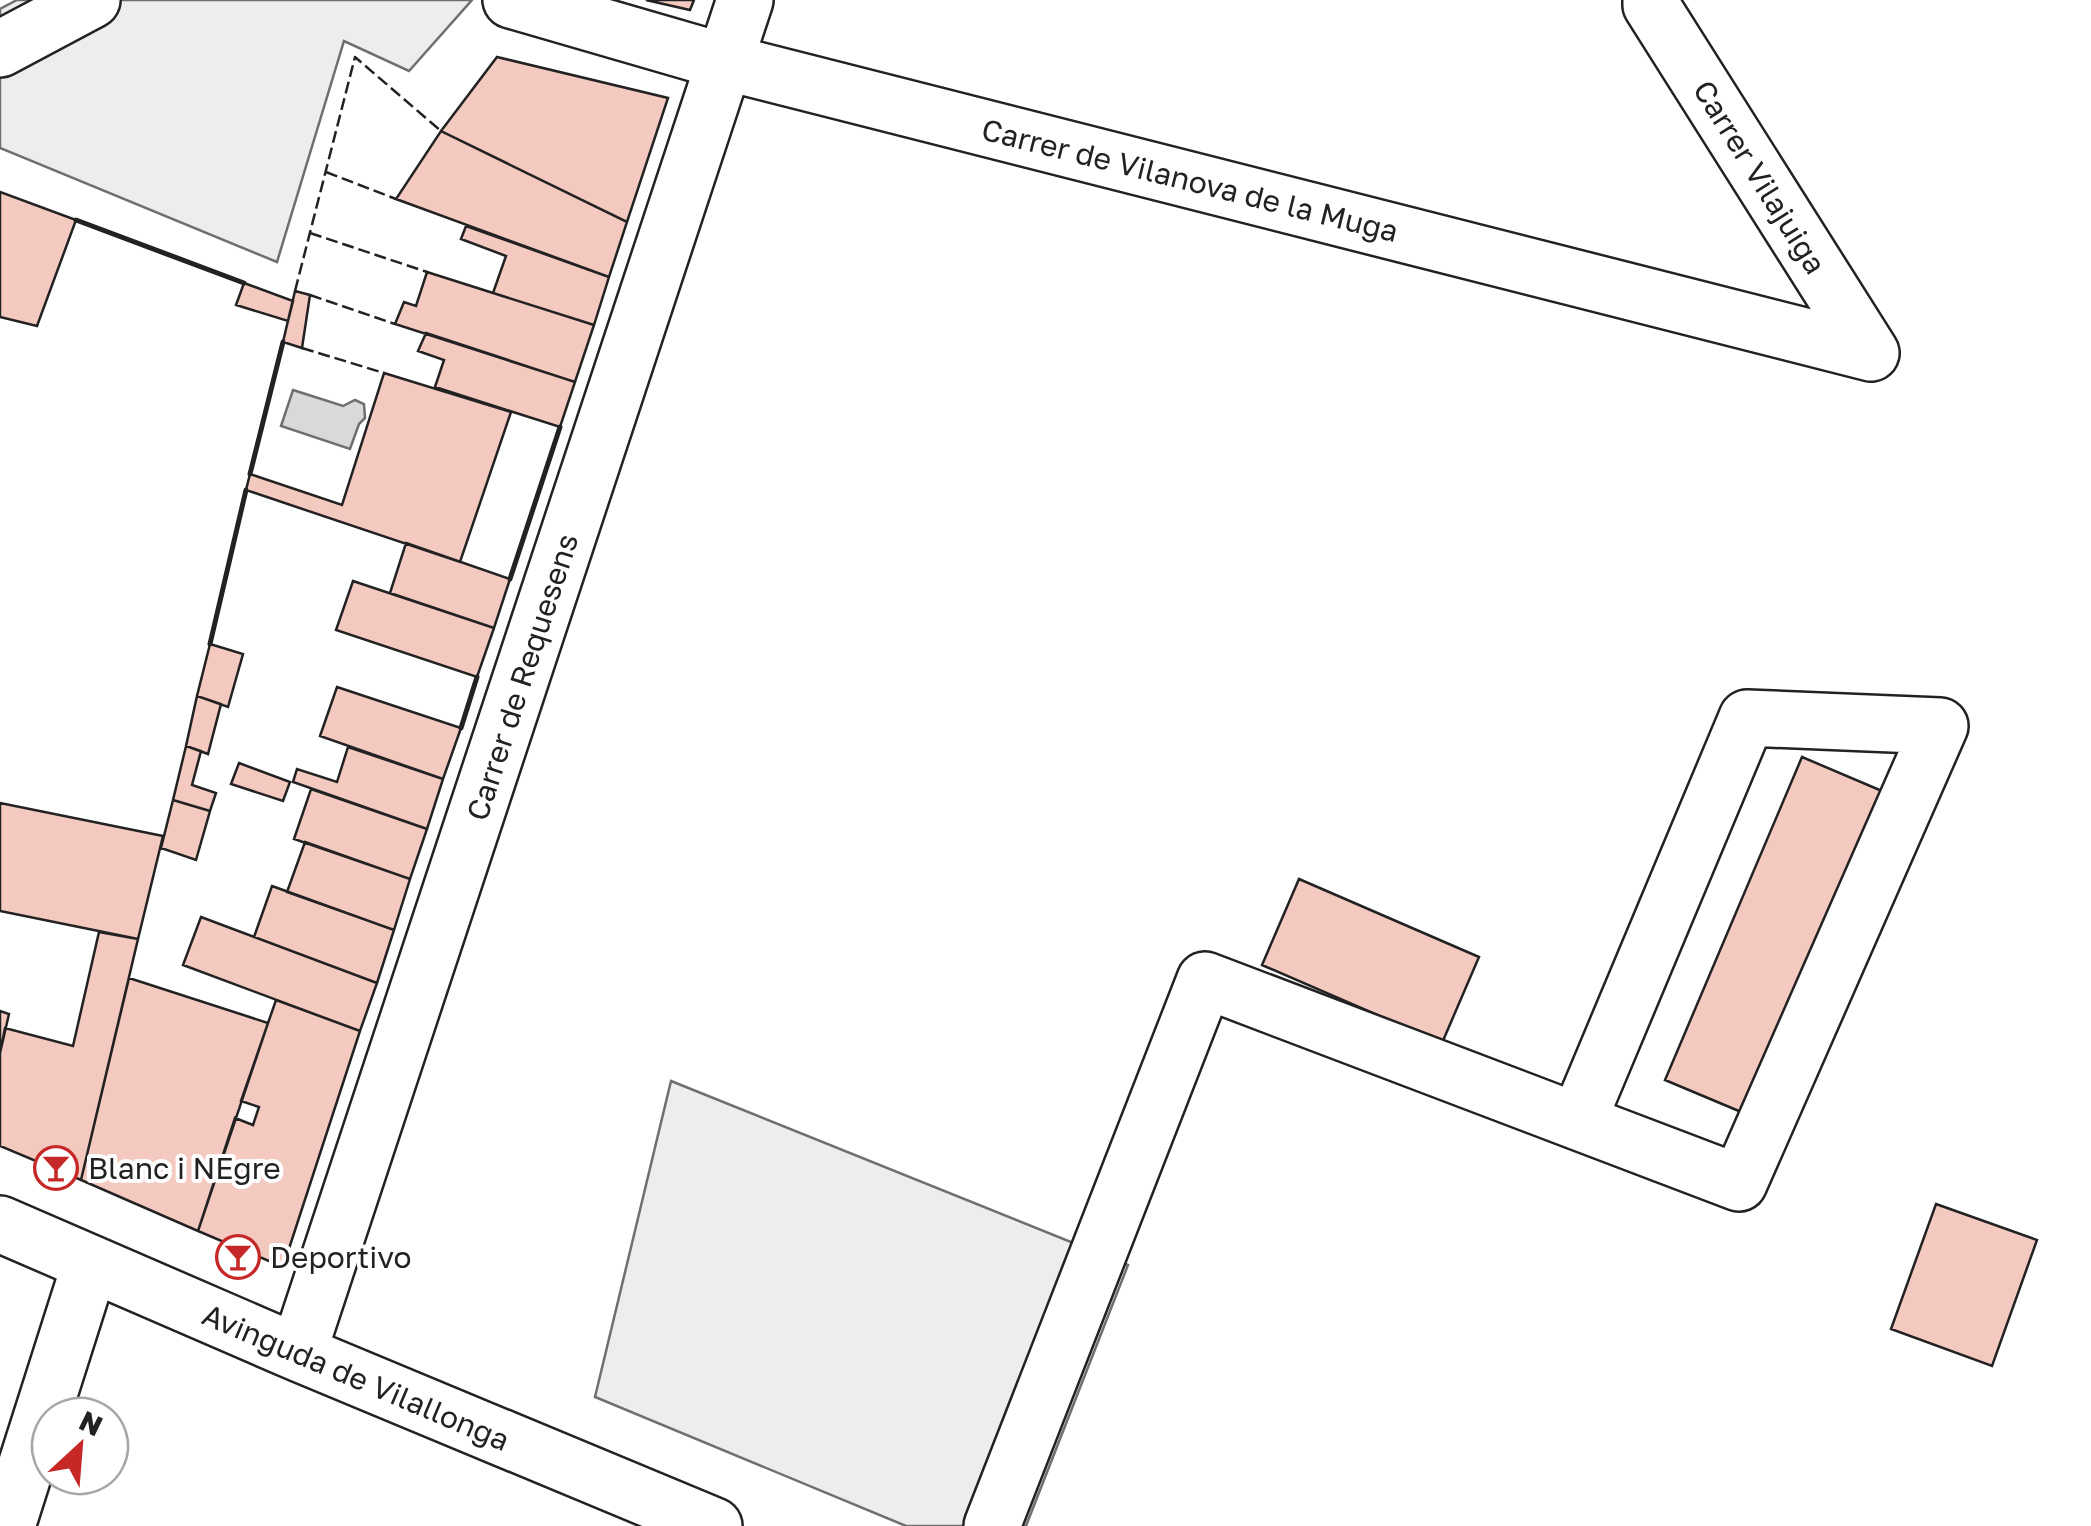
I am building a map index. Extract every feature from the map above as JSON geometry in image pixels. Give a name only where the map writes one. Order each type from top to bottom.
[{"type":"street","points":[[0,49],[92,0]]},
{"type":"street","name":"Carrer de Vilanova de la Muga","points":[[511,0],[724,62],[1871,353]]},
{"type":"street","name":"Carrer de Requesens","points":[[298,1354],[745,0]]},
{"type":"street","name":"Carrer Vilajuiga","points":[[1651,0],[1871,353]]},
{"type":"street","points":[[992,1526],[1205,980],[1578,1122],[1740,1183],[1940,726],[1747,718],[1578,1122]]},
{"type":"street","name":"Avinguda de Vilallonga","points":[[0,1224],[298,1354],[714,1526]]},
{"type":"street","points":[[7,1526],[90,1265]]},
{"type":"shaded area","points":[[17,0],[472,0],[409,71],[344,41],[277,262],[0,148],[0,9]]},
{"type":"shaded area","points":[[293,390],[343,406],[355,400],[364,404],[365,418],[350,449],[281,426]]},
{"type":"shaded area","points":[[671,1081],[1128,1265],[1026,1526],[906,1526],[595,1397]]},
{"type":"building","points":[[646,0],[694,0],[690,10]]},
{"type":"building","points":[[497,57],[668,98],[627,222],[441,131]]},
{"type":"building","points":[[441,131],[627,222],[609,277],[396,199]]},
{"type":"building","points":[[0,192],[76,220],[37,326],[0,317]]},
{"type":"building","points":[[466,226],[609,277],[594,325],[493,293],[506,256],[461,239]]},
{"type":"building","points":[[427,272],[594,325],[575,382],[395,324],[404,302],[416,306]]},
{"type":"building","points":[[244,283],[293,301],[288,321],[236,305]]},
{"type":"building","points":[[295,291],[310,295],[302,348],[283,342]]},
{"type":"building","points":[[426,333],[575,382],[560,427],[435,387],[444,360],[418,351]]},
{"type":"building","points":[[384,373],[511,412],[460,562],[246,490],[250,474],[342,505]]},
{"type":"building","points":[[406,543],[510,579],[494,628],[390,593]]},
{"type":"building","points":[[353,581],[494,628],[477,677],[336,630]]},
{"type":"building","points":[[210,644],[243,654],[228,707],[197,696]]},
{"type":"building","points":[[337,687],[461,728],[443,779],[320,736]]},
{"type":"building","points":[[197,696],[221,704],[208,754],[186,746]]},
{"type":"building","points":[[186,746],[201,751],[192,785],[216,793],[210,811],[173,800]]},
{"type":"building","points":[[348,747],[443,779],[427,829],[293,782],[297,769],[337,782]]},
{"type":"building","points":[[1802,757],[1882,791],[1746,1114],[1665,1080]]},
{"type":"building","points":[[239,763],[290,782],[283,801],[231,784]]},
{"type":"building","points":[[311,789],[427,829],[410,879],[294,839]]},
{"type":"building","points":[[173,800],[210,811],[196,860],[161,848]]},
{"type":"building","points":[[0,803],[163,836],[138,939],[0,911]]},
{"type":"building","points":[[305,842],[410,879],[394,930],[287,892]]},
{"type":"building","points":[[1299,879],[1479,957],[1442,1043],[1262,965]]},
{"type":"building","points":[[272,886],[394,930],[377,983],[254,937]]},
{"type":"building","points":[[201,917],[377,983],[360,1031],[183,965]]},
{"type":"building","points":[[99,932],[138,939],[81,1180],[0,1146],[0,1053],[5,1028],[73,1046]]},
{"type":"building","points":[[129,978],[268,1023],[198,1231],[81,1180]]},
{"type":"building","points":[[276,1000],[360,1031],[283,1267],[198,1231],[235,1118],[253,1125],[259,1107],[241,1101]]},
{"type":"building","points":[[0,1011],[9,1014],[0,1053]]},
{"type":"building","points":[[1936,1204],[2037,1240],[1992,1366],[1891,1329]]},
{"type":"fence","points":[[295,291],[355,57],[441,131]]},
{"type":"fence","points":[[326,172],[396,199]]},
{"type":"fence","points":[[310,233],[427,272]]},
{"type":"fence","points":[[310,295],[395,324]]},
{"type":"fence","points":[[302,348],[384,373]]},
{"type":"wall","points":[[76,220],[244,283]]},
{"type":"wall","points":[[250,474],[283,342]]},
{"type":"wall","points":[[510,579],[560,427]]},
{"type":"wall","points":[[210,644],[246,490]]},
{"type":"wall","points":[[461,728],[477,677]]},
{"type":"place","name":"Blanc i NEgre","points":[[56,1168]]},
{"type":"place","name":"Deportivo","points":[[238,1257]]}]
